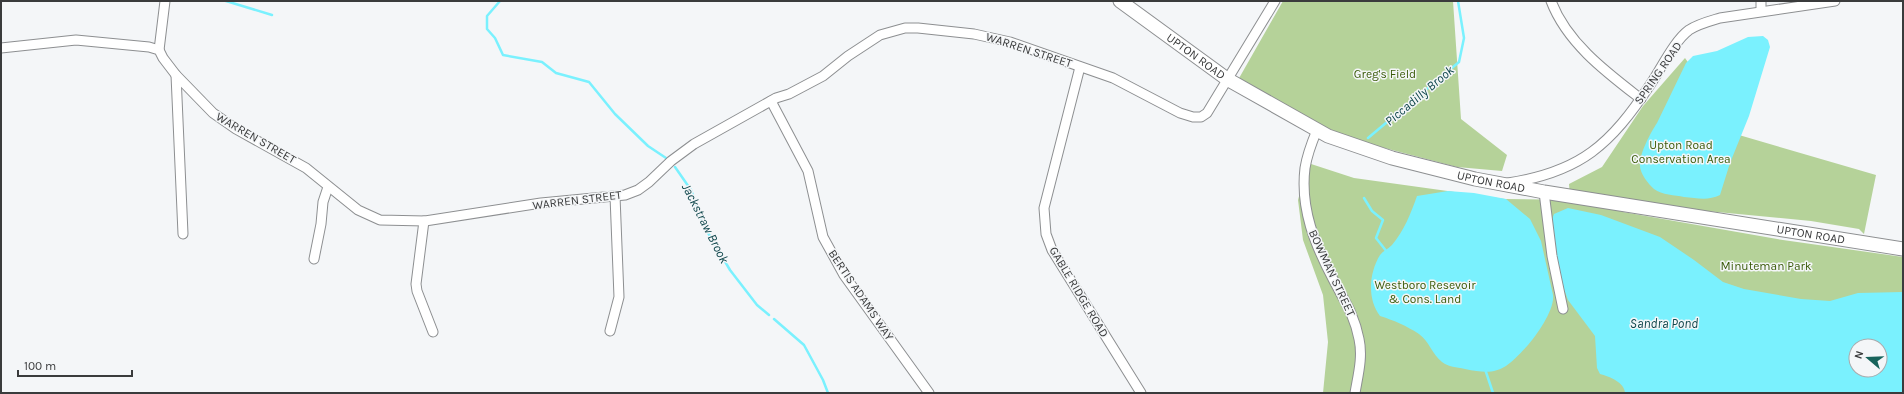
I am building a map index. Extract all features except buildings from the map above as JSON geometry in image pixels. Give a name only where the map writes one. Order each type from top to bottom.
[{"type":"main road","name":"UPTON ROAD","points":[[1120,1],[1227,79],[1316,130],[1365,149],[1408,163],[1500,184],[1544,192],[1903,249]]},
{"type":"street","points":[[1,48],[76,40],[103,41],[159,50],[165,1]]},
{"type":"street","name":"WARREN STREET","points":[[159,50],[176,75],[213,113],[224,121],[306,168],[328,187],[368,216],[380,220],[424,221],[455,218],[541,203],[615,196],[638,190],[694,144],[771,101],[805,86],[823,76],[858,49],[880,35],[905,28],[991,37],[1113,78],[1180,113],[1193,117],[1202,117],[1207,113],[1275,1]]},
{"type":"street","points":[[1551,1],[1557,16],[1577,43],[1615,78],[1641,99]]},
{"type":"street","points":[[1761,1],[1761,11]]},
{"type":"street","name":"SPRING ROAD","points":[[1500,184],[1548,174],[1580,161],[1607,140],[1641,99],[1678,43],[1689,30],[1704,22],[1720,18],[1835,1]]},
{"type":"street","name":"GABLE RIDGE ROAD","points":[[1080,67],[1044,208],[1046,234],[1052,250],[1141,393]]},
{"type":"street","points":[[176,75],[183,234]]},
{"type":"street","name":"BERTIS ADAMS WAY","points":[[771,101],[808,172],[823,237],[844,275],[929,393]]},
{"type":"street","name":"BOWMAN STREET","points":[[1316,130],[1305,167],[1304,189],[1306,213],[1324,261],[1349,306],[1356,325],[1361,354],[1355,393]]},
{"type":"street","points":[[314,259],[322,224],[323,202],[328,187]]},
{"type":"street","points":[[1544,192],[1552,256],[1563,309]]},
{"type":"street","points":[[610,331],[619,296],[615,196]]},
{"type":"street","points":[[424,221],[416,284],[417,291],[433,332]]},
{"type":"green space","name":"Greg's Field","points":[[1283,1],[1453,1],[1461,119],[1507,155],[1502,171],[1457,167],[1354,140],[1305,118],[1238,80]]},
{"type":"green space","name":"Upton Road Conservation Area","points":[[1685,58],[1739,135],[1876,175],[1864,234],[1859,229],[1811,221],[1570,198],[1569,184],[1602,167],[1643,106]]},
{"type":"green space","name":"Westboro Resevoir & Cons. Land","points":[[1308,163],[1354,178],[1505,199],[1587,200],[1623,212],[1783,240],[1903,257],[1903,393],[1323,393],[1328,342],[1323,295],[1303,240],[1298,200]]},
{"type":"water","points":[[1763,36],[1768,40],[1770,47],[1749,116],[1730,163],[1720,195],[1707,199],[1684,197],[1654,189],[1641,172],[1641,155],[1686,63],[1693,56],[1717,51],[1748,37]]},
{"type":"water","points":[[1448,191],[1474,193],[1506,199],[1530,219],[1541,241],[1553,295],[1551,307],[1536,335],[1528,345],[1507,365],[1493,371],[1476,371],[1445,364],[1439,359],[1419,334],[1410,328],[1380,316],[1371,294],[1372,278],[1376,262],[1380,255],[1392,245],[1404,228],[1417,196]]},
{"type":"water","name":"Sandra Pond","points":[[1568,208],[1601,215],[1660,237],[1723,282],[1744,289],[1801,299],[1830,301],[1858,293],[1903,292],[1903,393],[1625,393],[1624,389],[1619,383],[1608,376],[1600,374],[1597,368],[1595,336],[1568,300],[1561,281],[1550,225],[1554,214]]},
{"type":"waterway","points":[[226,1],[272,15]]},
{"type":"waterway","name":"Jackstraw Brook","points":[[500,1],[487,16],[487,29],[495,38],[503,55],[542,62],[556,73],[589,82],[615,114],[648,146],[666,158]]},
{"type":"waterway","name":"Piccadilly Brook","points":[[1368,138],[1459,62],[1464,38],[1458,1]]},
{"type":"waterway","name":"Jackstraw Brook","points":[[675,167],[691,190],[704,226],[730,270],[757,305],[769,315]]},
{"type":"waterway","name":"Piccadilly Brook","points":[[1364,198],[1372,211],[1383,220],[1376,238],[1387,252]]},
{"type":"waterway","name":"Jackstraw Brook","points":[[774,319],[804,345],[823,380],[828,393]]},
{"type":"waterway","name":"Piccadilly Brook","points":[[1485,369],[1493,393]]},
{"type":"park label","name":"Minuteman Park","points":[[1766,266]]}]
